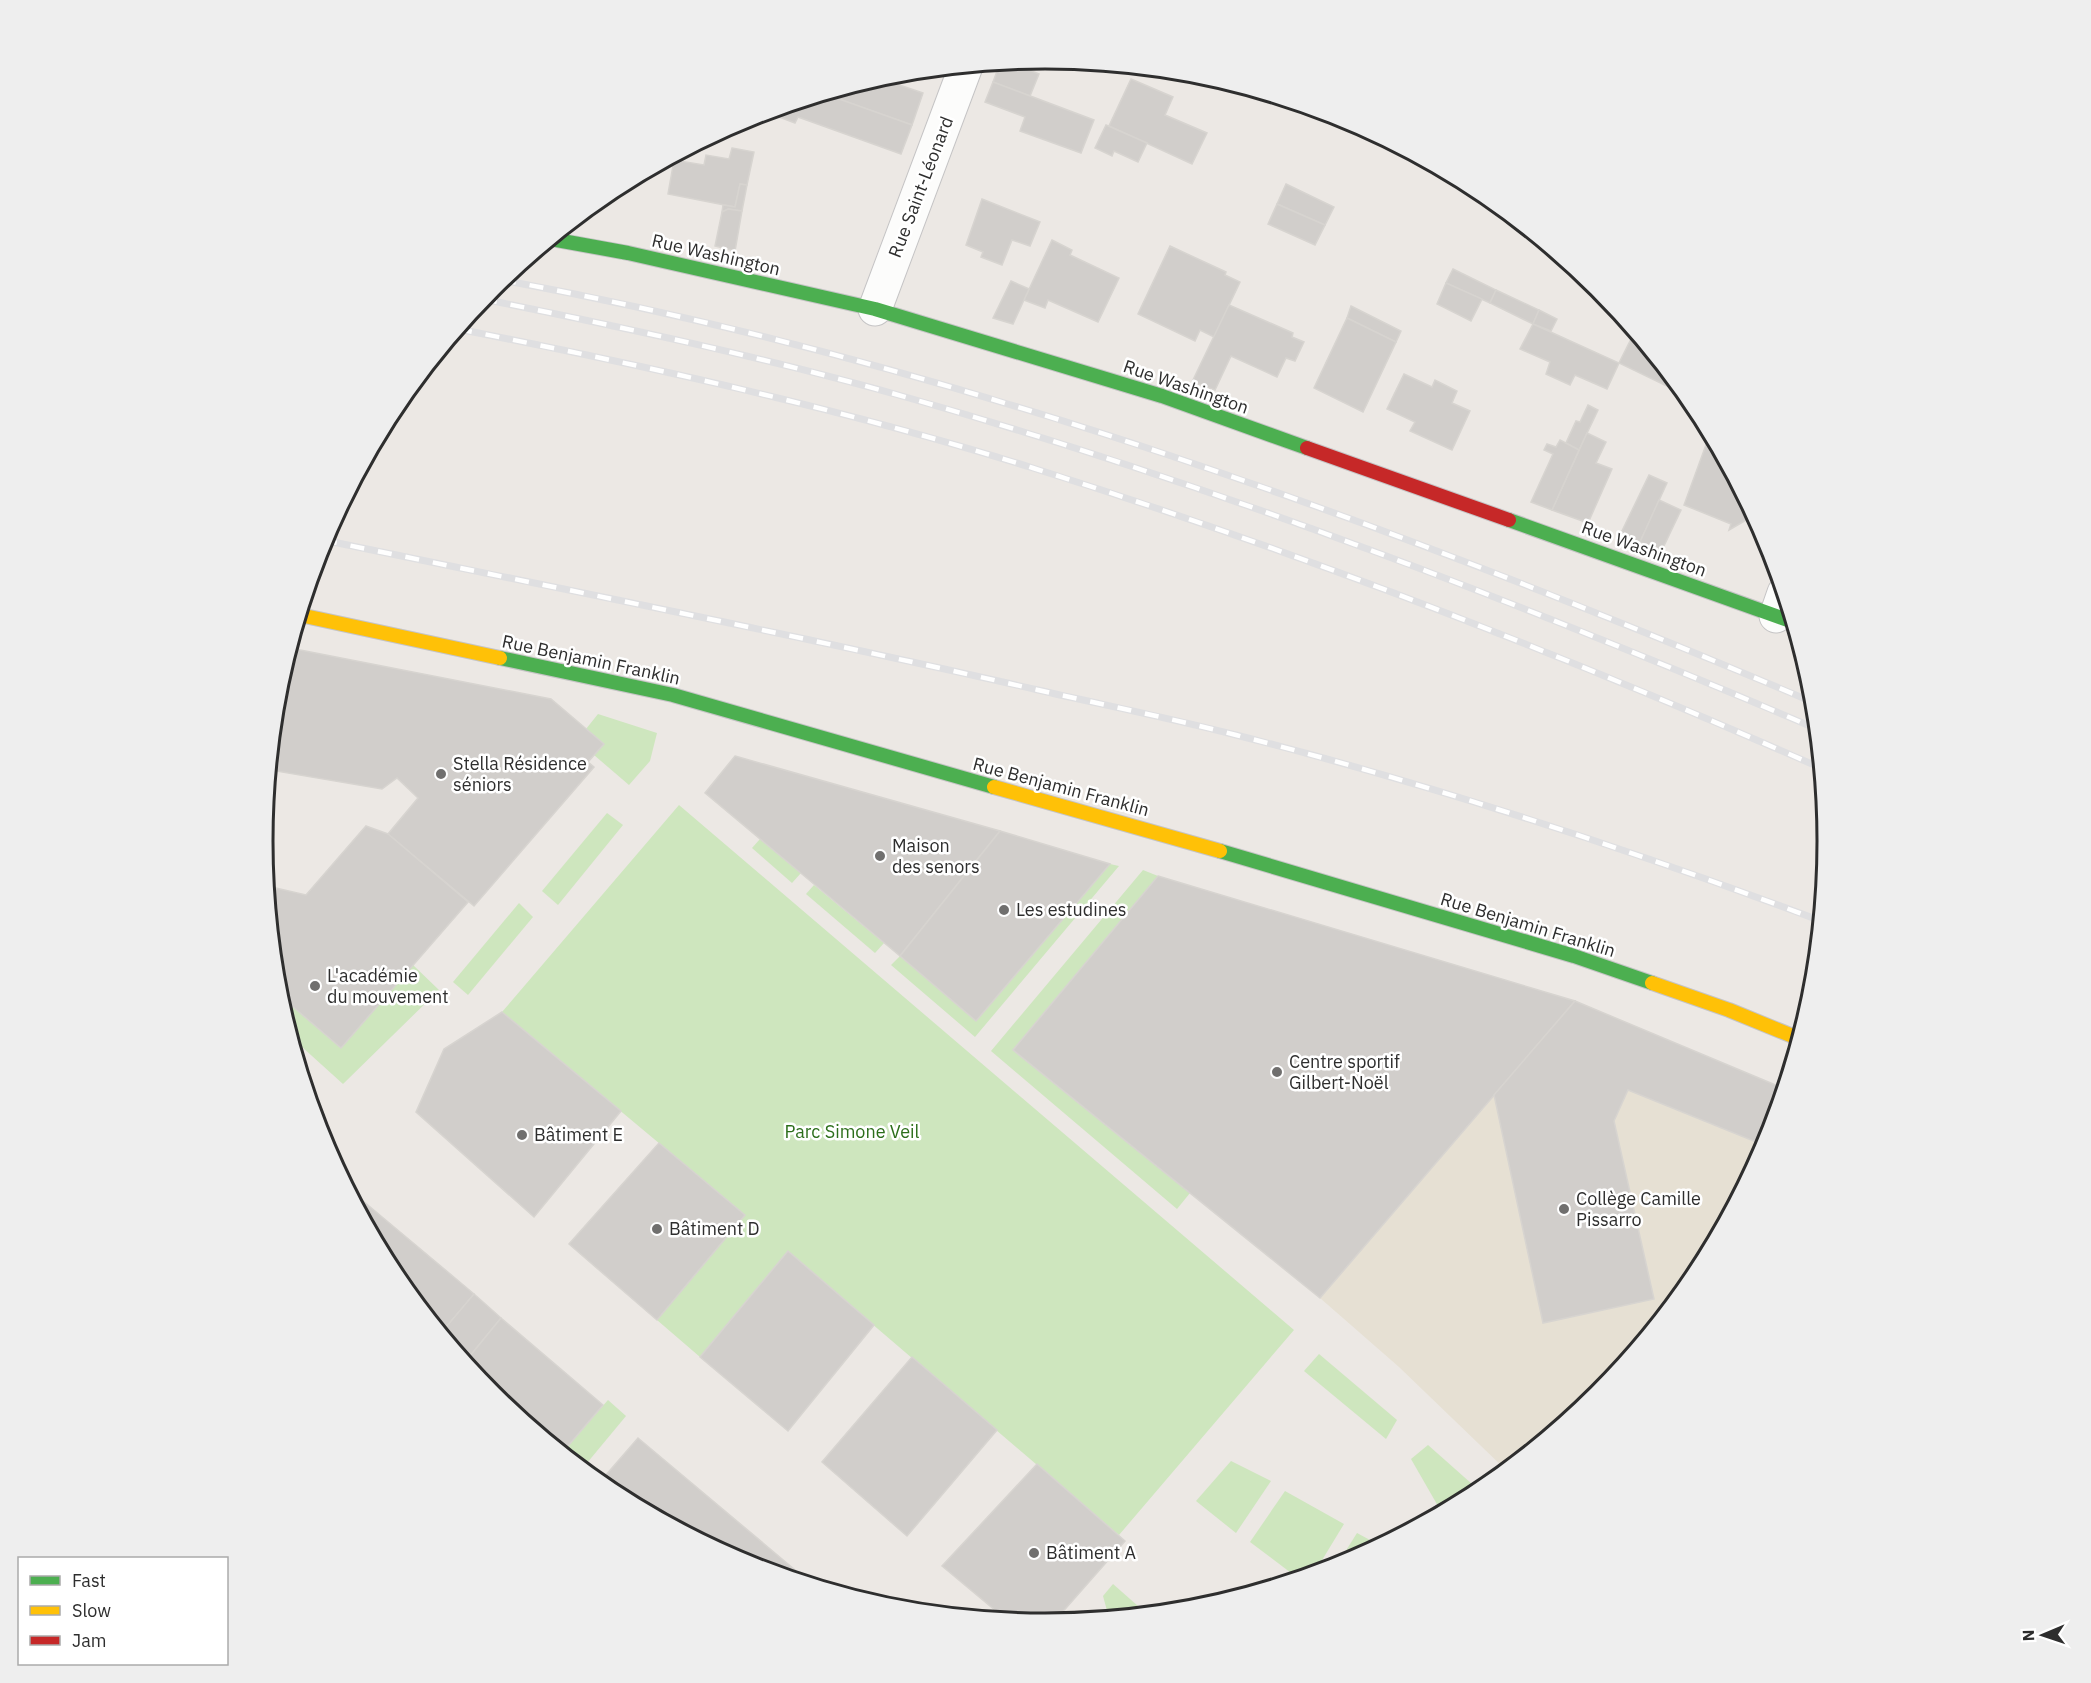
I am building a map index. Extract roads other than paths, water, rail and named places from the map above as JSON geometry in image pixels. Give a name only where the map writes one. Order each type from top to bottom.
[{"type":"street","name":"Rue Saint-Léonard","points":[[875,309],[963,74]]},
{"type":"street","name":"Rue Washington","points":[[561,241],[628,253],[875,309],[1162,396],[1782,609]]},
{"type":"street","name":"Rue Benjamin Franklin","points":[[307,616],[673,695],[1163,834],[1574,956],[1729,1010],[1793,1036]]},
{"type":"railway","points":[[513,282],[671,315],[839,356],[1005,403],[1170,455],[1333,512],[1495,573],[1804,699]]},
{"type":"railway","points":[[493,301],[697,344],[856,383],[1025,432],[1140,469],[1368,549],[1481,592],[1594,636],[1809,725]]},
{"type":"railway","points":[[466,331],[603,358],[819,408],[962,447],[1133,500],[1431,607],[1627,685],[1813,765]]},
{"type":"railway","points":[[334,542],[860,651],[1236,735],[1384,775],[1531,820],[1813,918]]},
{"type":"place","name":"Stella Résidence séniors","points":[[441,774]]},
{"type":"place","name":"Maison des senors","points":[[880,856]]},
{"type":"place","name":"Les estudines","points":[[1004,910]]},
{"type":"place","name":"L'académie du mouvement","points":[[315,986]]},
{"type":"place","name":"Centre sportif Gilbert-Noël","points":[[1277,1072]]},
{"type":"place","name":"Bâtiment E","points":[[522,1135]]},
{"type":"place","name":"Collège Camille Pissarro","points":[[1564,1209]]},
{"type":"place","name":"Bâtiment D","points":[[657,1229]]},
{"type":"place","name":"Bâtiment A","points":[[1034,1553]]},
{"type":"park label","name":"Parc Simone Veil","points":[[852,1132]]}]
